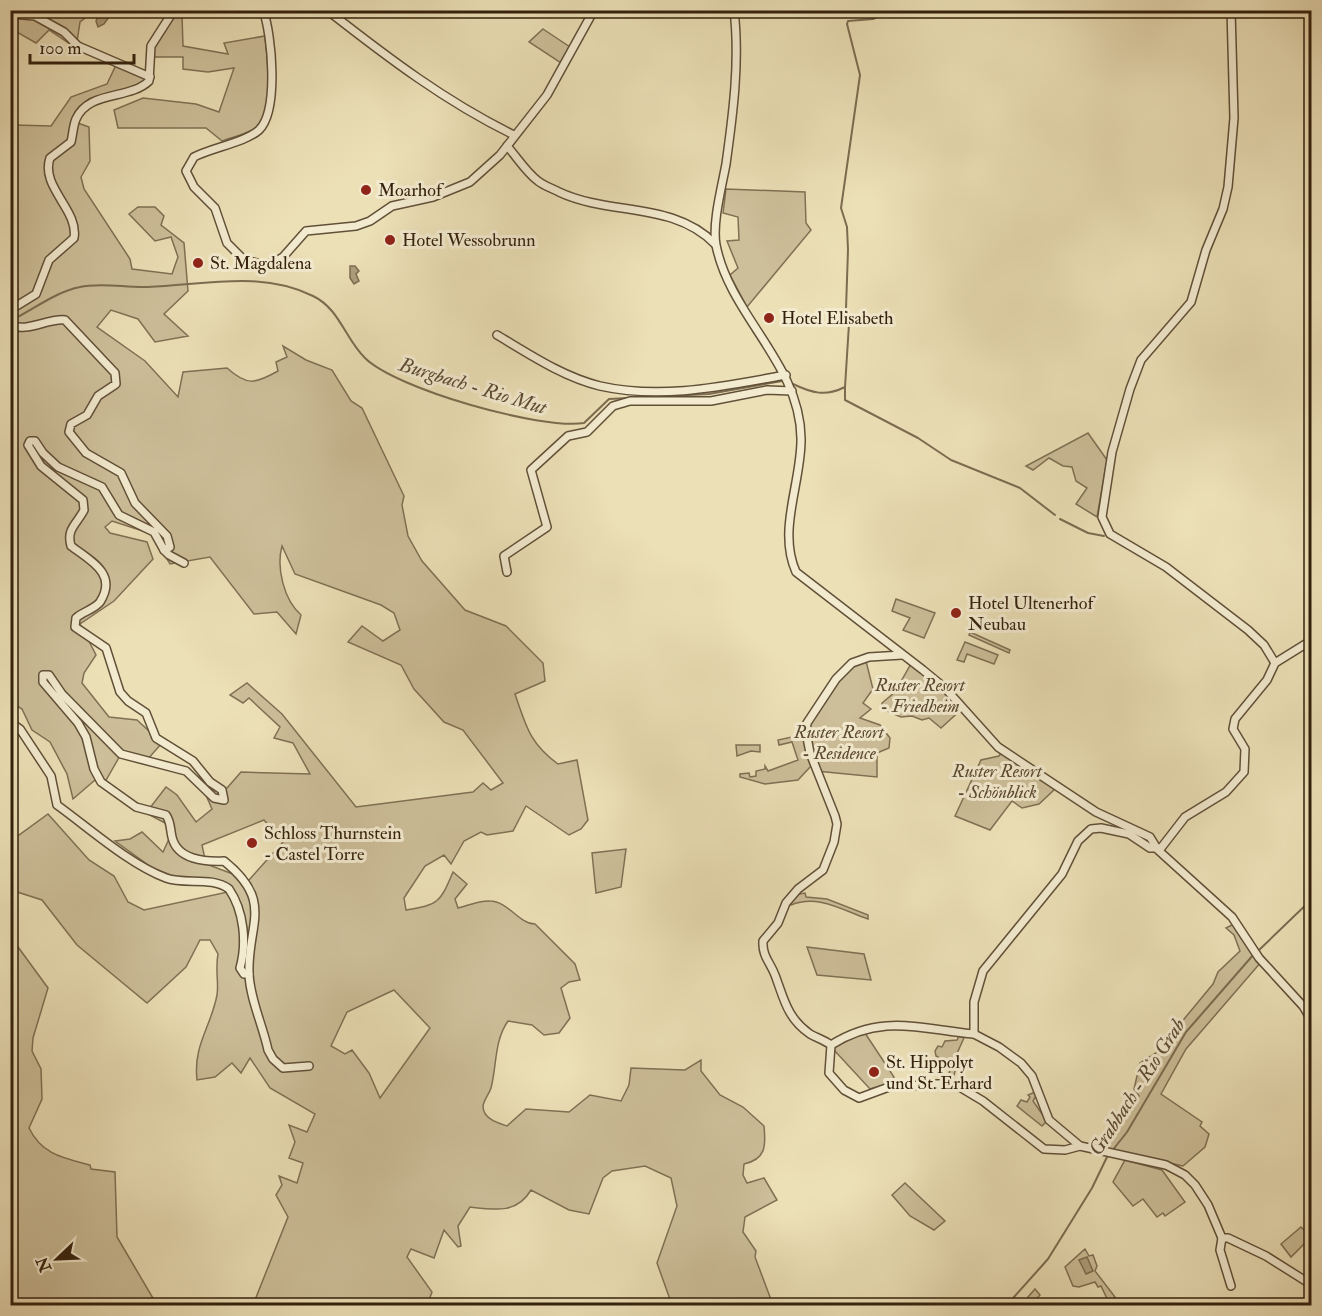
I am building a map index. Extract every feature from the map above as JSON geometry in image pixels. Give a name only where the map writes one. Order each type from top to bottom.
[{"type":"street","points":[[10,310],[36,294],[49,260],[74,238],[73,222],[59,200],[49,173],[50,158],[69,145],[76,120],[85,107],[97,100],[139,89],[149,81],[151,46],[174,10]]},
{"type":"street","points":[[263,10],[269,26],[271,50],[266,117],[259,129],[250,135],[194,157],[186,171],[194,188],[215,208],[231,250],[243,259],[263,265],[283,257],[306,231],[356,226],[370,221],[392,207],[458,189],[483,171],[507,146],[547,95],[594,10]]},
{"type":"street","points":[[327,10],[396,64],[466,111],[514,135]]},
{"type":"street","points":[[715,244],[734,94],[737,37],[734,10]]},
{"type":"street","points":[[1231,10],[1234,117],[1229,175],[1222,209],[1206,249],[1191,302],[1141,360],[1112,452],[1102,517],[1110,534],[1166,567],[1239,623],[1264,645],[1275,663]]},
{"type":"street","points":[[10,14],[35,16],[64,32],[88,51],[150,76]]},
{"type":"street","points":[[507,146],[538,182],[574,199],[602,207],[675,217],[705,233],[715,244],[742,309],[786,375],[792,391],[801,438],[789,541],[794,569],[801,578],[945,688],[998,747],[1096,812],[1150,837],[1158,850],[1227,911],[1250,947],[1303,1006],[1311,1021]]},
{"type":"street","points":[[10,326],[19,328],[57,319],[65,320],[115,373],[116,384],[98,396],[87,415],[71,424],[69,432],[86,453],[121,473],[135,503],[171,541],[170,547],[164,549]]},
{"type":"street","points":[[497,335],[544,364],[599,386],[654,392],[697,392],[786,375]]},
{"type":"street","points":[[507,572],[504,556],[547,527],[531,470],[568,436],[586,432],[613,406],[630,401],[711,401],[767,390],[792,391]]},
{"type":"street","points":[[184,563],[169,555],[154,532],[119,516],[102,487],[58,467],[35,441],[28,443],[30,452],[41,466],[83,500],[84,510],[71,526],[71,546],[99,567],[106,576],[107,582],[99,603],[76,618],[75,627],[106,648],[120,692],[128,701],[146,713],[156,738],[193,761],[210,782],[222,790],[224,800],[214,798],[186,771],[121,754],[62,694],[49,675],[44,675],[43,682],[82,730],[101,782],[136,807],[166,814],[174,843],[189,855],[203,863],[224,861],[243,879],[256,914],[249,974],[270,1055],[283,1068],[309,1066]]},
{"type":"street","points":[[974,1034],[975,992],[985,966],[1012,937],[1062,874],[1073,848],[1084,835],[1091,829],[1101,828],[1130,834],[1150,848],[1158,850],[1164,846],[1185,817],[1216,799],[1242,775],[1245,767],[1245,749],[1233,724],[1267,680],[1275,663],[1311,640]]},
{"type":"street","points":[[831,1045],[806,1030],[790,1014],[776,976],[764,958],[763,941],[778,922],[786,903],[798,889],[823,870],[834,842],[835,816],[810,753],[806,732],[807,723],[836,680],[852,663],[869,657],[902,655]]},
{"type":"street","points":[[10,722],[20,729],[51,776],[57,805],[152,872],[172,880],[215,883],[229,889],[241,918],[244,952],[240,968],[244,974],[249,974]]},
{"type":"street","points":[[831,1045],[849,1034],[882,1024],[930,1026],[974,1034],[999,1047],[1021,1063],[1032,1076],[1049,1119],[1080,1146]]},
{"type":"street","points":[[831,1045],[830,1076],[844,1090],[859,1098],[889,1087],[952,1083],[988,1105],[1040,1146],[1057,1150],[1080,1146],[1166,1165],[1185,1175],[1208,1205],[1222,1238],[1220,1250],[1231,1286]]},
{"type":"street","points":[[1222,1238],[1228,1238],[1266,1256],[1311,1285]]},
{"type":"green space","points":[[10,11],[94,11],[80,22],[76,48],[49,30],[36,43],[17,32],[11,34]]},
{"type":"green space","points":[[176,11],[201,11],[182,15],[183,46],[228,54],[224,43],[265,36],[268,97],[262,119],[256,127],[222,141],[206,128],[118,128],[114,110],[143,98],[196,104],[219,112],[234,68],[208,72],[183,69],[183,57],[153,57],[154,43]]},
{"type":"green space","points":[[543,29],[570,47],[561,63],[529,42]]},
{"type":"green space","points":[[116,65],[147,78],[141,85],[89,99],[72,121],[89,127],[90,161],[81,177],[84,189],[130,259],[132,269],[172,274],[178,257],[171,237],[155,241],[129,214],[138,207],[155,207],[164,216],[161,225],[184,243],[188,291],[164,314],[188,336],[155,342],[138,319],[111,310],[97,327],[145,361],[178,397],[183,372],[227,368],[240,378],[251,381],[257,381],[270,375],[278,371],[276,362],[287,357],[283,346],[306,360],[332,370],[351,401],[362,408],[404,496],[402,505],[408,536],[422,561],[465,610],[506,626],[543,663],[545,681],[515,694],[530,734],[541,749],[558,764],[577,760],[588,820],[581,829],[569,835],[526,806],[513,831],[487,835],[481,832],[464,841],[451,864],[444,855],[425,866],[404,898],[406,910],[432,904],[445,890],[453,872],[467,884],[455,899],[458,908],[478,902],[496,902],[529,923],[535,924],[575,964],[580,980],[569,982],[561,988],[570,1018],[559,1033],[544,1035],[532,1025],[508,1021],[503,1029],[491,1088],[483,1106],[485,1114],[492,1120],[507,1126],[526,1109],[569,1112],[590,1095],[621,1101],[629,1085],[631,1068],[685,1070],[701,1060],[701,1071],[720,1095],[743,1107],[764,1126],[763,1151],[757,1159],[744,1164],[743,1175],[747,1183],[764,1178],[777,1200],[745,1217],[743,1232],[756,1251],[755,1257],[773,1305],[672,1305],[657,1263],[677,1206],[671,1178],[645,1166],[612,1171],[603,1178],[589,1214],[569,1210],[531,1190],[519,1203],[505,1209],[470,1207],[458,1226],[461,1246],[458,1247],[444,1230],[434,1258],[411,1249],[407,1257],[432,1292],[427,1305],[253,1305],[288,1217],[276,1195],[282,1185],[279,1176],[297,1183],[303,1163],[289,1158],[295,1142],[289,1125],[307,1132],[315,1114],[270,1088],[250,1058],[241,1073],[232,1063],[215,1077],[197,1080],[196,1068],[200,1046],[217,990],[218,954],[210,940],[200,940],[186,967],[147,1003],[77,945],[42,900],[17,892],[11,901],[11,841],[48,814],[89,860],[114,876],[128,902],[144,910],[228,892],[225,882],[177,878],[151,867],[115,841],[130,839],[142,832],[163,852],[169,839],[167,824],[146,813],[166,787],[177,795],[196,822],[212,809],[205,793],[227,788],[241,772],[310,774],[293,743],[274,738],[280,727],[249,698],[243,703],[230,695],[247,683],[282,714],[356,807],[473,792],[483,783],[491,790],[503,783],[463,730],[444,722],[414,689],[401,665],[348,642],[362,626],[383,641],[400,630],[394,613],[381,605],[295,574],[282,546],[280,564],[283,583],[290,601],[301,615],[296,634],[277,612],[254,614],[210,557],[170,564],[152,534],[112,521],[105,527],[110,533],[147,542],[153,559],[114,601],[80,624],[96,655],[84,673],[82,683],[109,717],[137,720],[162,743],[147,760],[121,754],[105,782],[95,780],[73,799],[67,774],[50,742],[32,730],[22,709],[11,702],[11,128],[14,125],[51,126],[71,97],[107,84]],"holes":[[[264,820],[283,842],[249,880],[206,864],[202,845]],[[394,990],[430,1028],[380,1098],[369,1073],[352,1050],[345,1054],[331,1046],[347,1012]]]},
{"type":"green space","points":[[726,189],[805,192],[806,223],[811,230],[747,307],[730,275],[738,268],[727,241],[739,240],[738,217],[723,213]]},
{"type":"green space","points":[[1088,433],[1107,460],[1097,517],[1076,504],[1087,488],[1076,481],[1072,467],[1063,466],[1049,458],[1033,470],[1026,466]]},
{"type":"green space","points":[[896,599],[935,613],[924,638],[903,630],[910,618],[892,611]]},
{"type":"green space","points":[[970,632],[1010,650],[1009,653],[969,635]]},
{"type":"green space","points":[[965,642],[998,655],[994,664],[967,654],[964,662],[957,660]]},
{"type":"green space","name":"Ruster Resort - Residence","points":[[865,657],[873,689],[863,703],[871,709],[860,718],[880,725],[890,738],[889,748],[877,753],[877,777],[816,771],[807,723],[846,668]]},
{"type":"green space","name":"Ruster Resort - Friedheim","points":[[912,662],[963,708],[941,728],[929,718],[922,720],[912,716],[901,717],[882,709],[882,703],[895,692]]},
{"type":"green space","points":[[804,736],[811,766],[798,780],[765,784],[740,777],[740,774],[749,773],[750,777],[756,776],[756,771],[765,769],[765,766],[768,771],[798,760],[792,742],[779,745],[778,740]]},
{"type":"green space","points":[[736,745],[760,745],[760,752],[751,751],[737,756]]},
{"type":"green space","name":"Ruster Resort - Schönblick","points":[[1003,750],[1056,788],[1039,804],[1022,808],[1012,801],[990,830],[955,816],[981,760],[999,756]]},
{"type":"green space","points":[[626,849],[621,887],[596,893],[592,853]]},
{"type":"green space","points":[[805,893],[806,897],[827,899],[868,915],[868,919],[820,902],[801,902],[791,905],[789,901],[793,895]]},
{"type":"green space","points":[[1236,923],[1262,961],[1186,1049],[1161,1094],[1202,1122],[1200,1126],[1209,1134],[1205,1147],[1183,1166],[1104,1149],[1139,1096],[1134,1089],[1140,1063],[1156,1053],[1213,984],[1218,972],[1240,951],[1234,935],[1226,928]]},
{"type":"green space","points":[[10,936],[48,988],[33,1038],[32,1051],[41,1069],[42,1099],[29,1128],[34,1137],[47,1150],[90,1165],[91,1169],[115,1172],[117,1237],[157,1305],[11,1305]]},
{"type":"green space","points":[[807,947],[864,954],[871,980],[817,975]]},
{"type":"green space","points":[[865,1033],[894,1077],[891,1083],[870,1089],[834,1050],[835,1046]]},
{"type":"green space","points":[[959,1036],[964,1038],[954,1060],[958,1062],[954,1075],[949,1073],[952,1064],[936,1056],[935,1051],[938,1046],[942,1047],[945,1041],[957,1040]]},
{"type":"green space","points":[[1035,1092],[1036,1096],[1033,1101],[1047,1121],[1042,1126],[1017,1106],[1021,1100],[1027,1102],[1030,1097],[1028,1095]]},
{"type":"green space","points":[[1125,1160],[1162,1170],[1185,1202],[1165,1216],[1163,1213],[1157,1217],[1143,1199],[1133,1206],[1113,1182]]},
{"type":"green space","points":[[905,1183],[945,1221],[934,1230],[910,1216],[892,1195]]},
{"type":"green space","points":[[1301,1227],[1311,1237],[1291,1257],[1281,1244]]},
{"type":"green space","points":[[1085,1249],[1089,1256],[1093,1255],[1097,1266],[1095,1271],[1115,1297],[1110,1305],[1101,1286],[1098,1287],[1095,1282],[1079,1287],[1073,1286],[1065,1267]]},
{"type":"green space","points":[[1035,1289],[1040,1295],[1031,1305],[1021,1305]]},
{"type":"shaded area","points":[[100,11],[108,11],[109,17],[104,24],[98,27],[96,21]]},
{"type":"shaded area","points":[[350,266],[355,266],[359,271],[356,274],[359,281],[354,284],[350,278]]},
{"type":"shaded area","points":[[1087,1257],[1093,1271],[1086,1274],[1079,1260]]},
{"type":"waterway","name":"Burgbach - Rio Mut","points":[[793,384],[819,393],[845,387],[849,324],[846,309],[848,250],[847,227],[841,208],[860,75],[847,24],[848,21],[873,19],[892,10]]},
{"type":"waterway","name":"Burgbach - Rio Mut","points":[[10,321],[62,293],[88,286],[148,287],[232,281],[273,283],[293,288],[322,302],[330,308],[365,358],[406,382],[470,405],[504,414],[564,423],[584,423],[609,399],[709,394],[782,381]]},
{"type":"waterway","points":[[845,387],[845,400],[918,438],[951,460],[1020,488],[1055,515]]},
{"type":"waterway","points":[[1060,519],[1088,533],[1104,536]]},
{"type":"waterway","name":"Grabbach - Rio Grab","points":[[1258,951],[1312,899]]},
{"type":"waterway","name":"Grabbach - Rio Grab","points":[[1112,1151],[1127,1132],[1186,1032],[1254,954]]},
{"type":"waterway","name":"Grabbach - Rio Grab","points":[[1006,1306],[1048,1259],[1092,1188],[1108,1155]]},
{"type":"place","name":"Moarhof","points":[[366,190]]},
{"type":"place","name":"Hotel Wessobrunn","points":[[390,240]]},
{"type":"place","name":"St. Magdalena","points":[[198,263]]},
{"type":"place","name":"Hotel Elisabeth","points":[[769,318]]},
{"type":"place","name":"Hotel Ultenerhof Neubau","points":[[956,613]]},
{"type":"place","name":"Schloss Thurnstein - Castel Torre","points":[[252,843]]},
{"type":"place","name":"St. Hippolyt und St. Erhard","points":[[874,1072]]}]
